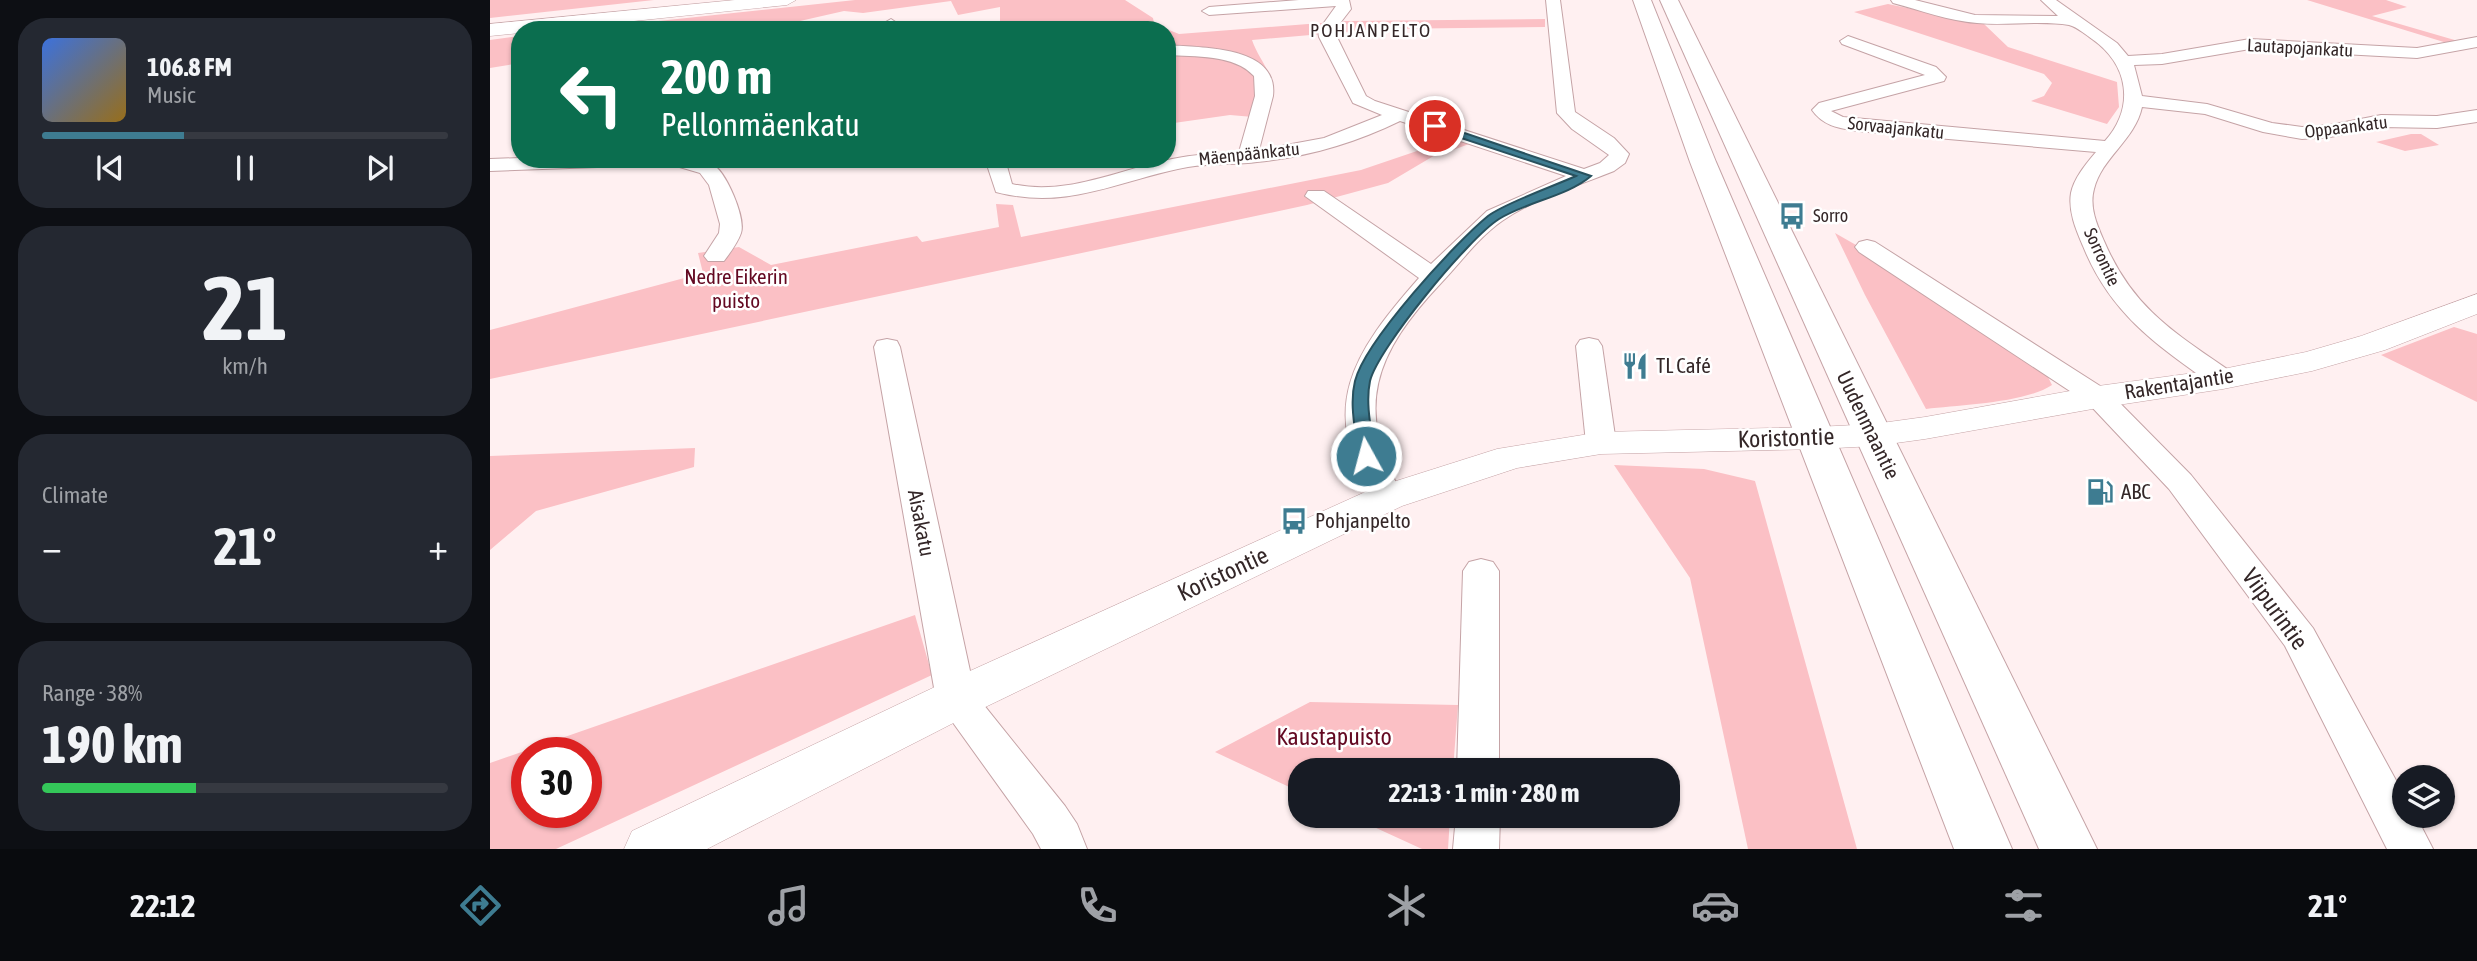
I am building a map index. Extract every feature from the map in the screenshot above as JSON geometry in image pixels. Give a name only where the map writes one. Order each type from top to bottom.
[{"type":"main road","points":[[1642,0],[1703,162],[1983,849]]},
{"type":"main road","name":"Uudenmaantie","points":[[1669,0],[2068,849]]},
{"type":"street","points":[[589,21],[788,0]]},
{"type":"street","points":[[1388,497],[1366,456],[1360,400],[1363,379],[1373,357],[1434,276],[1494,217],[1614,163],[1619,154],[1609,143],[1578,125],[1566,113],[1553,0]]},
{"type":"street","points":[[1898,0],[1975,19],[2075,22]]},
{"type":"street","points":[[2048,0],[2124,61],[2135,101]]},
{"type":"street","points":[[1209,11],[1343,1],[1343,9],[1326,31],[1359,99],[1396,115],[1478,139],[1586,176]]},
{"type":"street","points":[[597,21],[688,10]]},
{"type":"street","points":[[490,32],[511,30]]},
{"type":"street","points":[[490,32],[511,31]]},
{"type":"street","name":"Sorvaajankatu","points":[[1848,41],[1938,76],[1821,110],[1823,115],[1831,119],[1857,125],[2111,147]]},
{"type":"street","name":"Lautapojankatu","points":[[2124,61],[2162,59],[2250,44],[2414,54],[2472,46]]},
{"type":"street","points":[[1176,51],[1252,62],[1263,72],[1265,86],[1248,157]]},
{"type":"street","name":"Sorrontie","points":[[2135,101],[2129,121],[2087,180],[2081,201],[2087,228],[2118,292],[2147,323],[2223,379]]},
{"type":"street","name":"Oppaankatu","points":[[2135,101],[2207,109],[2270,128],[2302,133],[2330,131],[2381,121],[2437,122],[2477,116]]},
{"type":"street","name":"Mäenpäänkatu","points":[[1176,164],[1289,152],[1348,138],[1396,115]]},
{"type":"street","points":[[490,165],[511,164]]},
{"type":"street","points":[[704,168],[719,185],[731,225],[730,233],[716,256]]},
{"type":"street","name":"Mäenpäänkatu","points":[[997,168],[1003,188],[1026,193],[1088,186],[1159,168]]},
{"type":"street","points":[[1315,196],[1434,276]]},
{"type":"street","name":"Viipurintie","points":[[1867,247],[2098,397],[2180,482],[2300,638],[2410,849]]},
{"type":"street","name":"Rakentajantie","points":[[1874,435],[2223,379],[2324,357],[2472,308]]},
{"type":"street","points":[[1589,346],[1601,443]]},
{"type":"street","name":"Aisakatu","points":[[887,347],[956,699]]},
{"type":"street","name":"Koristontie","points":[[652,849],[956,699],[1388,497],[1511,457],[1601,443],[1874,435]]},
{"type":"street","points":[[1478,758],[1481,571]]},
{"type":"street","points":[[956,699],[1049,820],[1061,838],[1064,849]]},
{"type":"street","points":[[1475,849],[1477,828]]},
{"type":"green space","points":[[490,0],[654,0],[490,18]]},
{"type":"green space","points":[[855,0],[1125,0],[1153,18],[1154,21],[1000,21],[1000,7],[958,15],[951,1],[863,13],[844,11],[800,21],[658,21]]},
{"type":"green space","points":[[2307,0],[2386,0],[2407,7],[2372,16],[2458,41],[2447,43]]},
{"type":"green space","points":[[1888,4],[1984,24],[2008,47],[2117,82],[2119,107],[2107,124],[2031,101],[2044,96],[2052,83],[2044,74],[1854,12]]},
{"type":"green space","points":[[1545,19],[1545,27],[1380,29],[1252,40],[1273,83],[1272,101],[1256,146],[1262,151],[1241,152],[1253,117],[1230,115],[1176,123],[1176,33],[1346,21]]},
{"type":"green space","points":[[511,37],[511,64],[490,68],[490,40]]},
{"type":"green space","points":[[2421,134],[2439,145],[2405,151],[2376,142]]},
{"type":"green space","name":"Nedre Eikerin puisto","points":[[1441,136],[1469,144],[1453,150],[1447,148],[1388,183],[1307,205],[490,379],[490,330],[703,273],[698,253],[739,247],[771,265],[917,236],[922,242],[999,227],[996,204],[1013,205],[1021,237],[1361,170],[1417,151]]},
{"type":"green space","points":[[1835,233],[1870,253],[2046,373],[2052,385],[2026,396],[1926,409]]},
{"type":"green space","points":[[2454,327],[2477,334],[2477,402],[2381,355]]},
{"type":"green space","points":[[695,448],[694,467],[536,511],[490,550],[490,456]]},
{"type":"green space","points":[[1614,465],[1704,469],[1755,481],[1857,849],[1748,849],[1690,578]]},
{"type":"green space","points":[[915,615],[932,675],[602,828],[602,737],[565,737]]},
{"type":"green space","name":"Kaustapuisto","points":[[1310,702],[1458,705],[1454,758],[1288,758],[1288,786],[1215,752]]},
{"type":"green space","points":[[511,756],[511,828],[601,828],[556,849],[490,849],[490,763]]},
{"type":"green space","points":[[1376,828],[1449,828],[1448,849],[1422,849]]},
{"type":"place","name":"Sorro","points":[[1792,216]]},
{"type":"place","name":"TL Café","points":[[1635,366]]},
{"type":"place","name":"ABC","points":[[2100,492]]},
{"type":"place","name":"Pohjanpelto","points":[[1294,521]]},
{"type":"district","name":"POHJANPELTO","points":[[1371,30]]},
{"type":"route","points":[[1366,456],[1360,400],[1363,379],[1386,338],[1434,276],[1494,217],[1586,176],[1435,126]]}]
